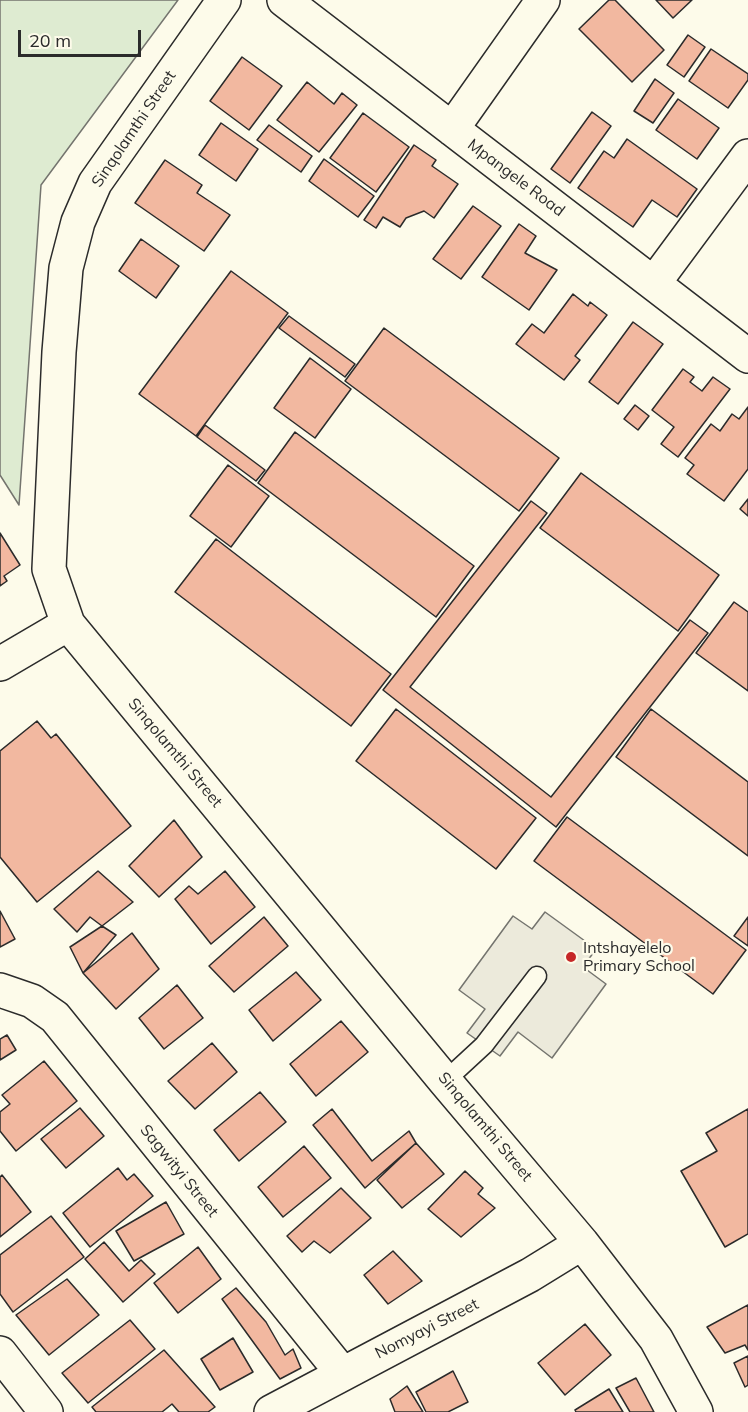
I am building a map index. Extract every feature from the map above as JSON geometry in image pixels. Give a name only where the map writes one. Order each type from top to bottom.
[{"type":"street","name":"Sinqolamthi Street","points":[[224,0],[95,183],[78,222],[66,268],[59,352],[49,569],[68,624],[445,1081],[582,1243],[656,1339],[696,1412]]},
{"type":"street","name":"Mpangele Road","points":[[284,0],[748,356]]},
{"type":"street","points":[[452,129],[543,0]]},
{"type":"street","points":[[654,283],[748,156]]},
{"type":"street","points":[[0,664],[68,624]]},
{"type":"street","name":"Sagwityi Street","points":[[0,990],[32,1000],[55,1017],[342,1373]]},
{"type":"street","name":"Nomyayi Street","points":[[271,1412],[530,1275],[582,1243]]},
{"type":"street","points":[[0,1353],[46,1412]]},
{"type":"lane","points":[[445,1081],[484,1045],[537,976]]},
{"type":"green space","points":[[0,0],[178,0],[41,185],[19,505],[0,475]]},
{"type":"shaded area","points":[[545,912],[596,949],[583,967],[606,984],[552,1058],[518,1032],[500,1056],[467,1033],[485,1009],[459,990],[513,916],[532,929]]},
{"type":"building","points":[[609,0],[615,0],[664,50],[632,82],[579,29]]},
{"type":"building","points":[[656,0],[692,0],[673,18]]},
{"type":"building","points":[[688,35],[705,47],[684,77],[667,65]]},
{"type":"building","points":[[711,49],[748,74],[748,80],[728,108],[689,81]]},
{"type":"building","points":[[242,57],[282,86],[249,130],[210,101]]},
{"type":"building","points":[[655,79],[674,93],[653,123],[634,111]]},
{"type":"building","points":[[307,82],[334,104],[342,93],[357,105],[319,152],[277,120]]},
{"type":"building","points":[[678,99],[719,128],[697,159],[656,130]]},
{"type":"building","points":[[592,112],[611,126],[570,183],[551,169]]},
{"type":"building","points":[[363,113],[409,147],[376,192],[330,158]]},
{"type":"building","points":[[221,123],[258,149],[236,181],[199,155]]},
{"type":"building","points":[[269,125],[312,156],[301,172],[257,140]]},
{"type":"building","points":[[627,139],[697,189],[677,217],[652,200],[633,227],[578,188],[604,151],[614,158]]},
{"type":"building","points":[[414,145],[436,160],[432,166],[458,184],[434,218],[424,211],[406,218],[400,227],[383,217],[376,228],[364,220]]},
{"type":"building","points":[[324,159],[374,196],[358,217],[309,181]]},
{"type":"building","points":[[165,160],[202,185],[197,193],[230,215],[204,251],[135,203]]},
{"type":"building","points":[[473,206],[501,226],[461,279],[433,259]]},
{"type":"building","points":[[519,224],[536,236],[525,253],[557,270],[529,310],[482,277]]},
{"type":"building","points":[[141,239],[179,266],[156,298],[119,271]]},
{"type":"building","points":[[231,271],[288,313],[196,436],[139,394]]},
{"type":"building","points":[[573,294],[588,306],[590,302],[607,315],[575,356],[580,360],[564,380],[516,344],[532,324],[544,333]]},
{"type":"building","points":[[289,316],[355,364],[345,377],[279,328]]},
{"type":"building","points":[[633,322],[663,344],[618,404],[589,382]]},
{"type":"building","points":[[384,328],[559,458],[519,511],[345,381]]},
{"type":"building","points":[[310,358],[351,389],[315,438],[274,408]]},
{"type":"building","points":[[683,369],[694,377],[690,382],[702,391],[713,377],[730,389],[678,457],[661,444],[674,427],[652,410]]},
{"type":"building","points":[[635,405],[649,416],[638,430],[624,419]]},
{"type":"building","points":[[748,407],[748,469],[724,501],[687,474],[694,465],[685,458],[711,424],[720,431],[732,414],[739,419]]},
{"type":"building","points":[[205,425],[265,470],[256,481],[197,437]]},
{"type":"building","points":[[295,432],[474,566],[436,617],[258,483]]},
{"type":"building","points":[[228,465],[269,496],[231,547],[190,516]]},
{"type":"building","points":[[581,473],[719,575],[678,631],[540,528]]},
{"type":"building","points":[[748,499],[748,516],[740,509]]},
{"type":"building","points":[[531,501],[547,513],[410,687],[551,797],[690,620],[708,633],[556,827],[383,690]]},
{"type":"building","points":[[0,533],[20,565],[4,576],[7,581],[0,586]]},
{"type":"building","points":[[216,539],[391,674],[351,726],[175,592]]},
{"type":"building","points":[[734,602],[748,612],[748,691],[696,653]]},
{"type":"building","points":[[396,709],[536,818],[496,869],[356,761]]},
{"type":"building","points":[[651,709],[748,782],[748,856],[616,757]]},
{"type":"building","points":[[37,721],[51,738],[56,734],[131,826],[37,902],[0,857],[0,751]]},
{"type":"building","points":[[567,817],[746,950],[713,994],[534,861]]},
{"type":"building","points":[[174,820],[202,857],[159,897],[129,866]]},
{"type":"building","points":[[98,871],[133,902],[102,926],[90,917],[77,932],[54,909]]},
{"type":"building","points":[[225,871],[255,907],[211,944],[175,899],[189,886],[198,894]]},
{"type":"building","points":[[0,911],[15,939],[0,947]]},
{"type":"building","points":[[264,917],[288,946],[234,992],[209,966]]},
{"type":"building","points":[[748,917],[748,946],[734,936]]},
{"type":"building","points":[[102,926],[116,935],[83,973],[70,947]]},
{"type":"building","points":[[132,933],[159,969],[116,1009],[83,973]]},
{"type":"building","points":[[296,972],[321,1000],[273,1041],[249,1010]]},
{"type":"building","points":[[177,985],[203,1018],[164,1049],[139,1018]]},
{"type":"building","points":[[341,1021],[368,1052],[316,1096],[290,1064]]},
{"type":"building","points":[[7,1035],[16,1050],[0,1060],[0,1039]]},
{"type":"building","points":[[212,1043],[237,1072],[195,1109],[168,1081]]},
{"type":"building","points":[[44,1061],[77,1101],[16,1151],[0,1131],[0,1112],[10,1104],[2,1095]]},
{"type":"building","points":[[260,1092],[286,1122],[239,1161],[214,1130]]},
{"type":"building","points":[[80,1108],[104,1136],[66,1168],[41,1139]]},
{"type":"building","points":[[332,1109],[372,1161],[409,1131],[416,1143],[365,1188],[313,1125]]},
{"type":"building","points":[[748,1109],[748,1234],[725,1247],[681,1171],[717,1151],[706,1133]]},
{"type":"building","points":[[416,1143],[444,1174],[402,1208],[377,1180]]},
{"type":"building","points":[[304,1146],[331,1178],[283,1217],[258,1187]]},
{"type":"building","points":[[118,1168],[127,1180],[134,1174],[153,1196],[90,1247],[63,1213]]},
{"type":"building","points":[[465,1171],[483,1188],[478,1194],[495,1208],[461,1237],[428,1209]]},
{"type":"building","points":[[2,1175],[31,1212],[0,1237],[0,1177]]},
{"type":"building","points":[[341,1188],[371,1218],[330,1253],[314,1241],[302,1252],[287,1236]]},
{"type":"building","points":[[166,1202],[184,1234],[134,1261],[116,1231]]},
{"type":"building","points":[[51,1216],[84,1257],[13,1312],[0,1294],[0,1255]]},
{"type":"building","points":[[104,1242],[129,1271],[141,1260],[155,1274],[123,1302],[85,1259]]},
{"type":"building","points":[[198,1247],[221,1279],[178,1313],[154,1283]]},
{"type":"building","points":[[393,1251],[422,1281],[388,1304],[364,1275]]},
{"type":"building","points":[[67,1279],[99,1315],[49,1355],[16,1315]]},
{"type":"building","points":[[236,1288],[266,1322],[285,1355],[293,1349],[301,1368],[280,1379],[222,1299]]},
{"type":"building","points":[[748,1305],[748,1350],[745,1345],[725,1353],[707,1327]]},
{"type":"building","points":[[130,1320],[155,1349],[88,1403],[62,1373]]},
{"type":"building","points":[[585,1324],[611,1355],[565,1395],[538,1363]]},
{"type":"building","points":[[233,1338],[253,1372],[220,1390],[201,1359]]},
{"type":"building","points":[[164,1350],[215,1407],[208,1412],[179,1412],[172,1404],[162,1412],[96,1412],[92,1407]]},
{"type":"building","points":[[748,1356],[748,1385],[745,1387],[734,1363]]},
{"type":"building","points":[[453,1371],[468,1402],[448,1412],[426,1412],[416,1392]]},
{"type":"building","points":[[636,1378],[654,1412],[630,1412],[616,1388]]},
{"type":"building","points":[[407,1386],[423,1412],[395,1412],[390,1399]]},
{"type":"building","points":[[609,1389],[623,1412],[576,1412],[575,1410]]},
{"type":"place","name":"Intshayelelo Primary School","points":[[571,957]]}]
